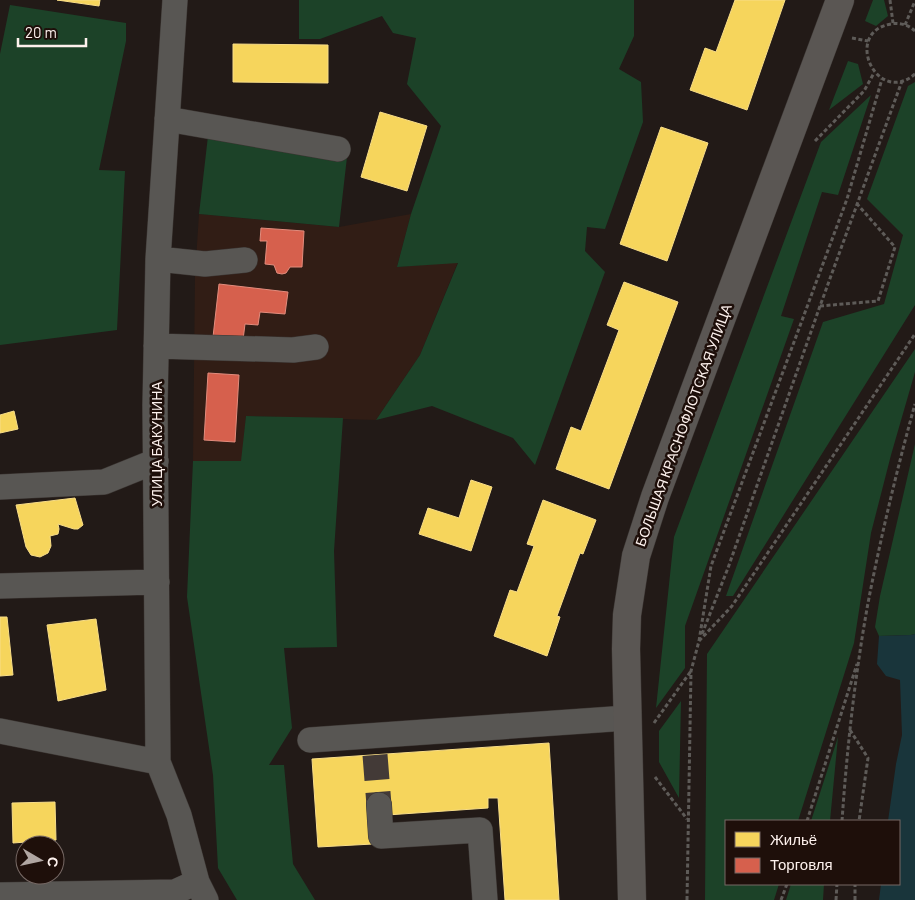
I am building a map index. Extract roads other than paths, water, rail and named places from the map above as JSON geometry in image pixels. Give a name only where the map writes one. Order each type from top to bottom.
[{"type":"main road","name":"БОЛЬШАЯ КРАСНОФЛОТСКАЯ УЛИЦА","points":[[632,900],[638,724],[626,649],[627,615],[636,556],[662,478],[840,0]]},
{"type":"street","name":"УЛИЦА БАКУНИНА","points":[[175,0],[158,259],[156,346],[158,762],[179,815],[202,891]]},
{"type":"street","points":[[167,119],[338,149]]},
{"type":"street","points":[[158,259],[205,264],[245,260]]},
{"type":"street","points":[[156,346],[293,350],[316,347]]},
{"type":"street","points":[[0,487],[104,482],[156,461]]},
{"type":"street","points":[[0,586],[156,582]]},
{"type":"street","points":[[310,740],[374,746],[638,724]]},
{"type":"street","points":[[0,731],[158,762]]},
{"type":"street","points":[[379,805],[380,836],[480,830],[485,900]]},
{"type":"street","points":[[0,895],[202,891]]},
{"type":"water","points":[[915,634],[915,900],[879,900],[881,885],[900,885],[900,820],[888,820],[902,735],[900,680],[886,676],[877,664],[879,636]]},
{"type":"tunnel","points":[[375,755],[379,805]]}]
